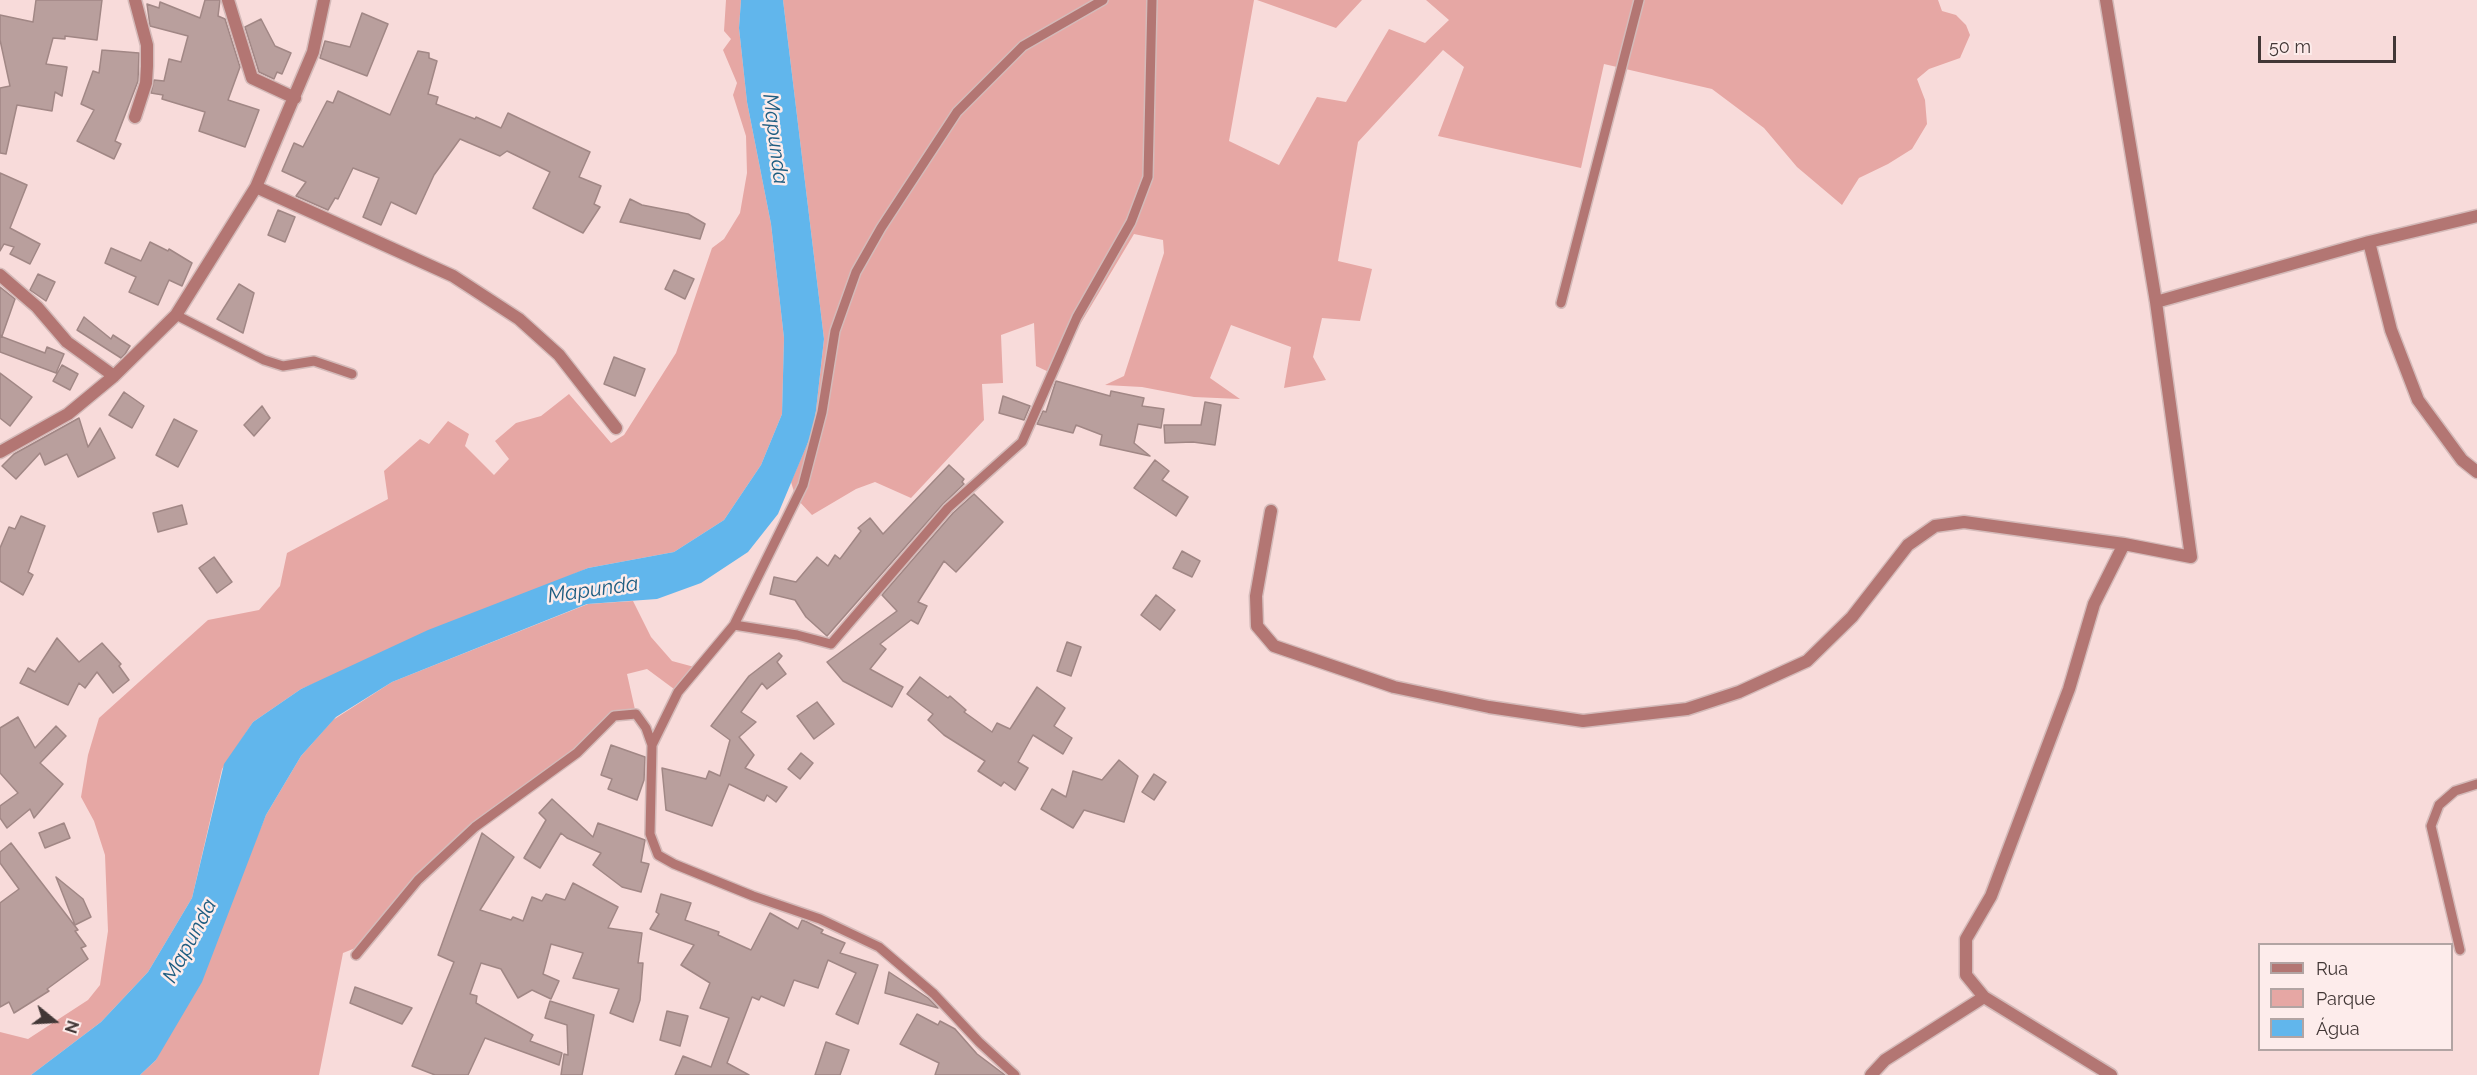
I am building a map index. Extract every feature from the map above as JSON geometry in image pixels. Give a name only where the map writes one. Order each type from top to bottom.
[{"type":"street","points":[[135,0],[147,45],[146,83],[135,117]]},
{"type":"street","points":[[228,0],[252,78],[294,98]]},
{"type":"street","points":[[0,452],[68,414],[114,376],[176,315],[256,187],[313,52],[324,0]]},
{"type":"street","points":[[1271,511],[1256,596],[1257,626],[1274,646],[1394,687],[1489,707],[1583,721],[1687,709],[1739,692],[1807,661],[1852,616],[1908,545],[1935,526],[1964,522],[2124,544],[2191,557],[2156,302],[2106,0]]},
{"type":"street","points":[[256,187],[453,276],[519,319],[559,355],[616,428]]},
{"type":"street","points":[[2156,302],[2369,242],[2477,216]]},
{"type":"street","points":[[2369,242],[2391,330],[2418,399],[2462,460],[2477,472]]},
{"type":"street","points":[[0,275],[37,307],[67,342],[114,376]]},
{"type":"street","points":[[2111,1075],[1984,997],[1966,975],[1966,939],[1991,896],[2069,689],[2094,604],[2124,544]]},
{"type":"street","points":[[1871,1075],[1886,1060],[1984,997]]},
{"type":"lane","points":[[652,745],[678,692],[734,624],[803,485],[822,412],[835,331],[856,272],[881,228],[957,112],[1023,46],[1102,0]]},
{"type":"lane","points":[[734,624],[831,644],[948,508],[1022,442],[1077,317],[1131,222],[1148,177],[1152,0]]},
{"type":"lane","points":[[1561,303],[1639,0]]},
{"type":"lane","points":[[176,315],[264,360],[283,366],[314,361],[330,364],[352,374]]},
{"type":"lane","points":[[356,955],[387,921],[418,880],[475,827],[577,753],[614,716],[636,714],[646,728],[652,745],[650,834],[658,855],[753,896],[820,919],[879,947],[934,994],[979,1042],[1015,1075]]},
{"type":"lane","points":[[2460,950],[2431,826],[2439,805],[2455,791],[2477,784]]},
{"type":"green space","points":[[726,0],[741,0],[739,28],[747,102],[771,224],[784,338],[782,414],[761,465],[724,520],[674,552],[588,568],[301,689],[253,722],[222,769],[192,898],[148,972],[101,1022],[31,1075],[0,1075],[0,1032],[28,1039],[88,1000],[100,985],[108,931],[105,855],[94,821],[81,797],[88,755],[99,718],[208,620],[259,610],[280,586],[287,553],[388,499],[384,471],[420,439],[429,444],[448,421],[469,434],[465,446],[494,475],[509,459],[495,441],[516,423],[541,416],[569,394],[611,443],[624,435],[676,353],[712,248],[724,239],[740,213],[747,173],[746,136],[733,95],[737,83],[723,50],[731,39],[724,31]]},
{"type":"green space","points":[[783,0],[1254,0],[1229,141],[1279,165],[1317,97],[1346,102],[1389,29],[1425,43],[1449,20],[1426,0],[1938,0],[1942,11],[1956,15],[1966,25],[1970,35],[1960,58],[1929,69],[1917,79],[1925,100],[1927,124],[1912,149],[1859,178],[1842,205],[1797,167],[1764,128],[1712,89],[1604,64],[1581,168],[1438,136],[1464,67],[1443,50],[1358,142],[1338,261],[1372,269],[1360,321],[1322,318],[1313,357],[1326,380],[1284,388],[1291,347],[1231,325],[1210,378],[1240,399],[1194,397],[1142,387],[1105,385],[1124,376],[1164,253],[1163,240],[1134,234],[1051,373],[1036,366],[1034,323],[1001,335],[1003,383],[982,384],[984,420],[911,498],[875,482],[856,489],[812,515],[796,498],[791,482],[814,428],[824,339]]},
{"type":"green space","points":[[1257,0],[1362,0],[1336,28]]},
{"type":"green space","points":[[633,601],[651,637],[672,661],[698,668],[678,692],[647,669],[627,674],[636,714],[614,717],[577,753],[475,827],[418,880],[368,943],[343,953],[319,1075],[140,1075],[156,1060],[237,885],[266,815],[301,756],[333,720],[392,682],[588,604]]},
{"type":"water","name":"Mapunda","points":[[741,0],[783,0],[824,339],[814,428],[778,514],[748,552],[701,583],[657,599],[587,604],[392,682],[336,717],[301,756],[266,815],[202,982],[156,1060],[140,1075],[31,1075],[101,1022],[148,972],[192,898],[224,764],[253,722],[301,689],[428,630],[588,568],[674,552],[724,520],[761,465],[782,414],[784,338],[771,224],[747,102],[739,28]]},
{"type":"building","points":[[36,0],[102,0],[97,40],[65,36],[65,39],[53,38],[46,64],[67,67],[62,96],[55,92],[52,111],[17,105],[6,154],[0,153],[0,88],[10,86],[0,40],[0,15],[33,22]]},
{"type":"building","points":[[205,0],[220,0],[218,16],[225,19],[240,67],[228,100],[259,110],[245,147],[199,131],[205,112],[162,99],[163,95],[151,93],[154,80],[164,81],[169,59],[181,62],[188,36],[150,26],[147,4],[159,8],[160,2],[200,18]]},
{"type":"building","points":[[362,13],[388,24],[367,76],[320,58],[325,41],[350,47]]},
{"type":"building","points":[[261,19],[275,46],[291,53],[282,74],[277,72],[274,79],[259,72],[245,27]]},
{"type":"building","points":[[102,50],[139,53],[138,81],[115,141],[121,144],[114,159],[77,141],[94,110],[81,104],[93,71],[99,73]]},
{"type":"building","points":[[418,51],[429,53],[429,58],[437,61],[428,94],[438,97],[436,104],[501,128],[508,113],[590,152],[579,177],[601,186],[594,204],[600,207],[583,233],[533,208],[550,172],[507,151],[500,156],[460,139],[434,175],[416,214],[391,202],[381,225],[363,217],[379,178],[353,168],[338,199],[335,198],[328,210],[296,196],[306,182],[282,171],[294,143],[303,147],[327,101],[333,103],[338,91],[390,115]]},
{"type":"building","points":[[0,173],[27,185],[10,228],[40,244],[30,264],[10,254],[14,247],[4,244],[0,251]]},
{"type":"building","points":[[630,199],[642,205],[688,214],[705,224],[700,239],[620,222]]},
{"type":"building","points":[[278,210],[295,217],[285,242],[268,235]]},
{"type":"building","points":[[150,242],[168,251],[169,249],[192,263],[182,286],[169,280],[158,305],[129,292],[136,277],[105,263],[111,248],[141,261]]},
{"type":"building","points":[[674,270],[694,279],[685,299],[665,289]]},
{"type":"building","points":[[38,274],[55,282],[46,301],[30,290]]},
{"type":"building","points":[[239,284],[254,293],[243,333],[217,319]]},
{"type":"building","points":[[0,287],[15,299],[2,336],[0,335]]},
{"type":"building","points":[[84,317],[111,339],[113,335],[130,346],[121,358],[77,330]]},
{"type":"building","points":[[0,336],[45,353],[47,347],[64,354],[56,373],[0,352]]},
{"type":"building","points":[[614,357],[645,369],[635,396],[604,384]]},
{"type":"building","points":[[62,365],[78,374],[70,390],[53,381]]},
{"type":"building","points":[[0,373],[32,397],[10,426],[0,418]]},
{"type":"building","points":[[1056,381],[1110,396],[1111,391],[1144,398],[1142,406],[1164,409],[1161,428],[1138,424],[1134,443],[1150,456],[1100,445],[1102,435],[1076,425],[1073,433],[1037,424],[1043,411],[1046,412]]},
{"type":"building","points":[[124,392],[144,406],[132,428],[109,415]]},
{"type":"building","points":[[1003,396],[1030,406],[1024,420],[999,413]]},
{"type":"building","points":[[1205,402],[1221,405],[1215,445],[1193,442],[1165,443],[1164,425],[1201,425]]},
{"type":"building","points":[[262,406],[270,418],[254,436],[244,425]]},
{"type":"building","points":[[79,418],[88,447],[100,428],[115,458],[78,477],[67,454],[45,465],[40,453],[16,479],[2,466],[14,454]]},
{"type":"building","points":[[174,419],[197,431],[178,467],[156,455]]},
{"type":"building","points":[[1155,460],[1169,471],[1162,480],[1188,497],[1176,516],[1134,488]]},
{"type":"building","points":[[949,465],[964,479],[962,482],[964,484],[943,504],[827,636],[806,617],[795,600],[770,594],[774,577],[796,582],[817,557],[828,566],[835,555],[840,559],[861,531],[858,528],[870,518],[883,534]]},
{"type":"building","points":[[974,494],[1003,522],[956,572],[944,561],[918,602],[927,606],[918,624],[911,620],[880,644],[886,649],[870,669],[903,687],[892,707],[843,681],[827,662],[897,611],[882,595],[953,513]]},
{"type":"building","points":[[182,505],[187,524],[158,532],[153,513]]},
{"type":"building","points":[[21,516],[45,526],[28,572],[33,575],[23,595],[0,581],[0,548],[9,527],[15,529]]},
{"type":"building","points":[[1182,551],[1200,561],[1192,577],[1173,568]]},
{"type":"building","points":[[214,557],[232,582],[217,593],[199,568]]},
{"type":"building","points":[[1156,595],[1175,610],[1160,630],[1141,615]]},
{"type":"building","points":[[57,638],[79,662],[102,643],[121,664],[119,666],[129,680],[113,693],[97,672],[85,688],[79,683],[68,705],[20,683],[28,668],[35,672]]},
{"type":"building","points":[[1067,642],[1081,647],[1071,676],[1057,671]]},
{"type":"building","points":[[779,653],[782,656],[777,662],[786,674],[767,689],[762,683],[741,712],[756,722],[739,737],[754,755],[745,768],[787,787],[776,802],[767,795],[764,801],[729,784],[712,826],[666,810],[662,768],[706,779],[709,771],[720,776],[730,740],[711,726],[749,676]]},
{"type":"building","points":[[920,677],[948,698],[950,696],[966,710],[964,712],[992,732],[997,723],[1010,729],[1037,687],[1065,708],[1054,726],[1072,738],[1063,754],[1033,735],[1018,762],[1028,768],[1015,790],[1004,782],[1001,786],[978,771],[985,761],[944,735],[928,720],[933,714],[907,694]]},
{"type":"building","points":[[817,702],[834,724],[814,739],[797,716]]},
{"type":"building","points":[[18,717],[35,748],[56,726],[66,736],[40,763],[63,784],[34,818],[30,809],[7,828],[0,818],[0,806],[18,793],[0,773],[0,728]]},
{"type":"building","points":[[611,745],[645,757],[644,780],[637,800],[608,789],[612,779],[601,775]]},
{"type":"building","points":[[801,753],[813,763],[800,779],[788,769]]},
{"type":"building","points":[[1119,760],[1138,776],[1124,822],[1084,810],[1073,828],[1041,809],[1052,789],[1066,797],[1073,771],[1102,780]]},
{"type":"building","points":[[1154,774],[1166,782],[1154,800],[1142,792]]},
{"type":"building","points":[[552,799],[593,837],[598,823],[645,840],[641,862],[649,864],[641,892],[622,887],[593,865],[601,853],[561,833],[540,868],[524,858],[546,820],[539,813]]},
{"type":"building","points":[[64,823],[70,838],[45,848],[39,833]]},
{"type":"building","points":[[482,833],[514,857],[480,910],[511,920],[513,917],[523,921],[532,897],[542,901],[546,894],[565,900],[573,883],[618,907],[608,928],[642,933],[638,963],[643,963],[640,1000],[633,1022],[610,1013],[619,989],[573,978],[583,953],[551,944],[543,974],[559,981],[551,999],[532,990],[518,998],[501,969],[481,963],[470,994],[477,996],[476,1003],[533,1035],[530,1041],[562,1053],[559,1065],[485,1038],[468,1075],[435,1075],[412,1066],[454,962],[438,955]]},
{"type":"building","points":[[11,843],[78,930],[75,931],[86,946],[81,948],[88,959],[47,989],[49,991],[14,1013],[9,1002],[0,1007],[0,903],[19,889],[0,863],[0,852]]},
{"type":"building","points":[[56,877],[83,899],[91,917],[75,925]]},
{"type":"building","points":[[661,894],[691,903],[685,920],[719,932],[718,935],[751,950],[770,913],[798,929],[802,920],[807,922],[823,930],[821,933],[845,943],[840,953],[878,965],[858,1024],[836,1014],[856,973],[828,960],[818,988],[794,980],[784,1006],[761,996],[759,1000],[752,997],[727,1063],[749,1075],[675,1075],[683,1056],[711,1067],[729,1018],[700,1008],[710,983],[681,965],[694,945],[650,929],[659,914],[656,912]]},
{"type":"building","points":[[889,972],[928,998],[938,1008],[885,993]]},
{"type":"building","points":[[355,987],[412,1008],[402,1024],[350,1003]]},
{"type":"building","points":[[550,1001],[594,1015],[582,1075],[561,1075],[564,1054],[568,1055],[567,1025],[545,1018]]},
{"type":"building","points":[[667,1011],[688,1016],[680,1046],[660,1040]]},
{"type":"building","points":[[917,1014],[938,1025],[940,1021],[955,1029],[977,1054],[1005,1075],[935,1075],[939,1063],[900,1044]]},
{"type":"building","points":[[826,1042],[849,1050],[840,1075],[815,1075]]}]
